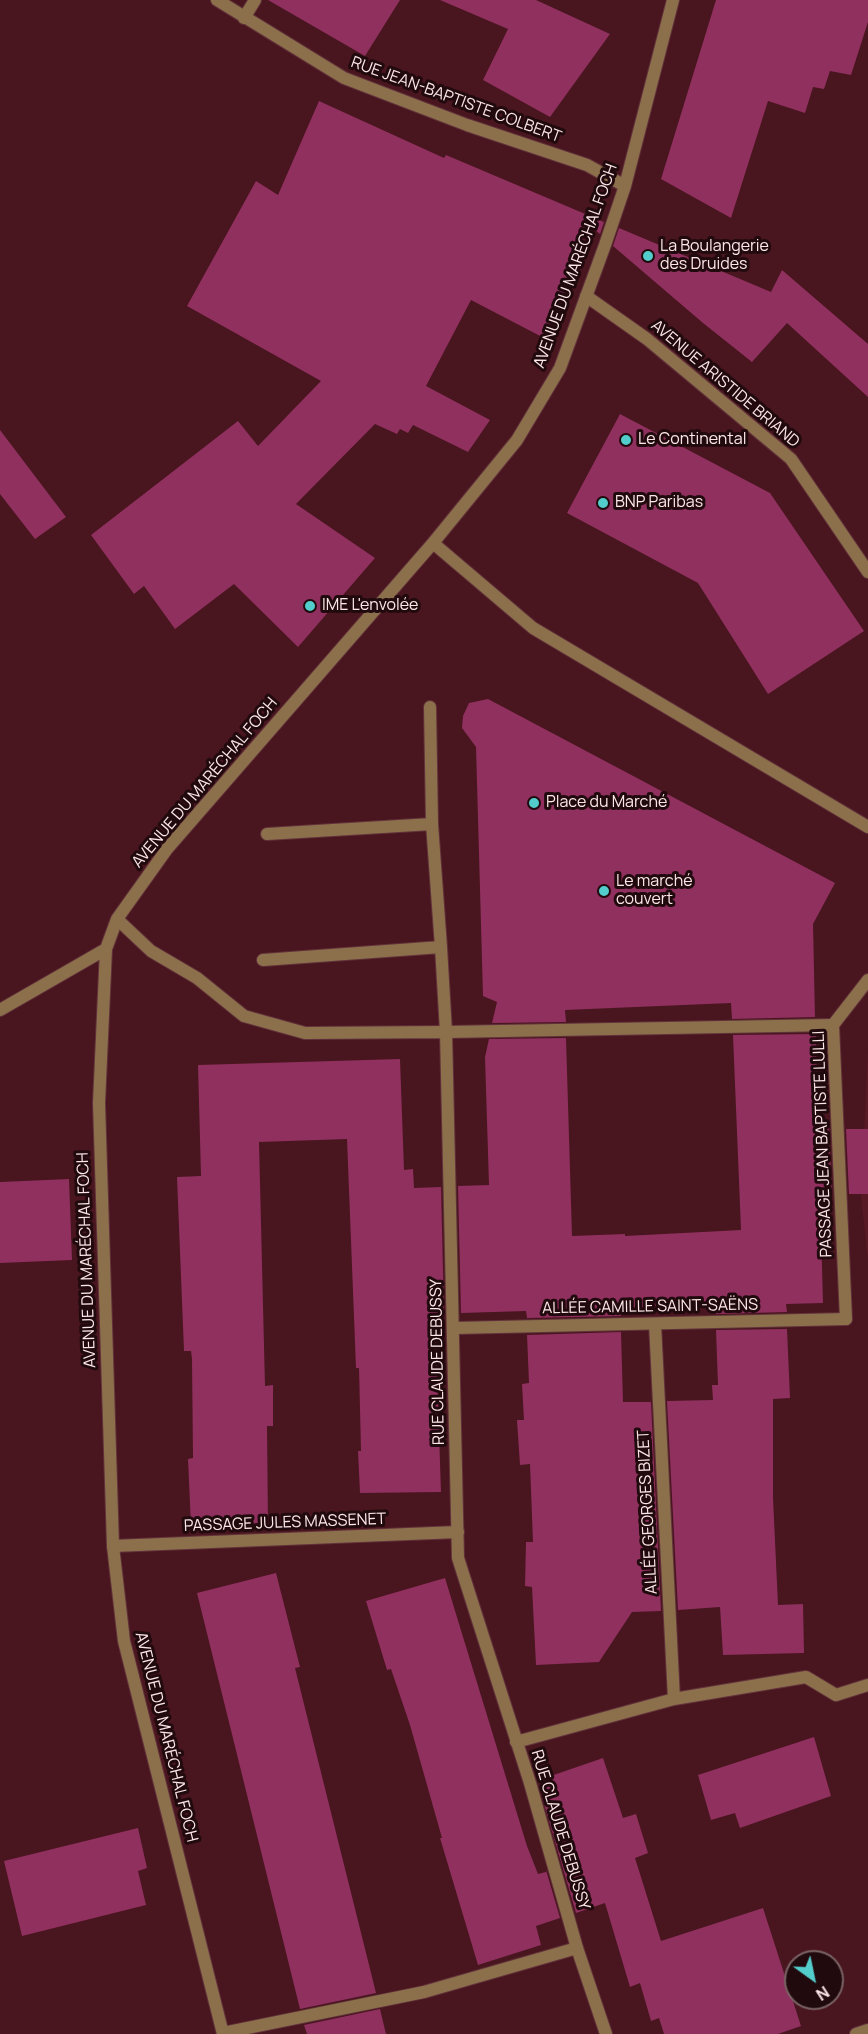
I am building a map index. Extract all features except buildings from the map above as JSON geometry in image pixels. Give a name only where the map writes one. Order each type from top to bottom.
[{"type":"street","name":"RUE JEAN-BAPTISTE COLBERT","points":[[217,0],[344,78],[467,125],[587,165],[625,186]]},
{"type":"street","points":[[244,18],[255,0]]},
{"type":"street","name":"AVENUE DU MARÉCHAL FOCH","points":[[223,2034],[124,1641],[113,1546],[99,1104],[106,949],[117,919],[167,849],[433,543],[517,440],[560,368],[586,296],[625,186],[674,0]]},
{"type":"street","name":"AVENUE ARISTIDE BRIAND","points":[[586,296],[647,339],[790,459],[868,572]]},
{"type":"street","points":[[433,543],[533,628],[868,827]]},
{"type":"street","name":"RUE CLAUDE DEBUSSY","points":[[430,707],[432,824],[446,1032],[455,1328],[458,1558],[530,1783],[577,1948],[606,2034]]},
{"type":"street","points":[[267,834],[432,824]]},
{"type":"street","points":[[117,919],[151,951],[197,978],[244,1016],[305,1033],[833,1025]]},
{"type":"street","points":[[263,960],[441,947]]},
{"type":"street","points":[[0,1010],[106,949]]},
{"type":"street","name":"PASSAGE JEAN BAPTISTE LULLI","points":[[846,1319],[833,1025],[868,980]]},
{"type":"street","name":"ALLÉE CAMILLE SAINT-SAËNS","points":[[455,1328],[846,1319]]},
{"type":"street","name":"ALLÉE GEORGES BIZET","points":[[655,1324],[674,1699]]},
{"type":"street","name":"PASSAGE JULES MASSENET","points":[[113,1546],[458,1532]]},
{"type":"street","points":[[516,1742],[674,1699],[806,1677],[836,1695],[868,1685]]},
{"type":"street","points":[[223,2034],[424,1992],[577,1948]]},
{"type":"street","points":[[856,2034],[868,2030]]},
{"type":"shaded area","points":[[868,1049],[868,1261],[861,1196]]},
{"type":"place","name":"La Boulangerie des Druides","points":[[648,256]]},
{"type":"place","name":"Le Continental","points":[[626,440]]},
{"type":"place","name":"BNP Paribas","points":[[603,503]]},
{"type":"place","name":"IME L'envolée","points":[[310,606]]},
{"type":"place","name":"Place du Marché","points":[[534,803]]},
{"type":"place","name":"Le marché couvert","points":[[604,891]]}]
